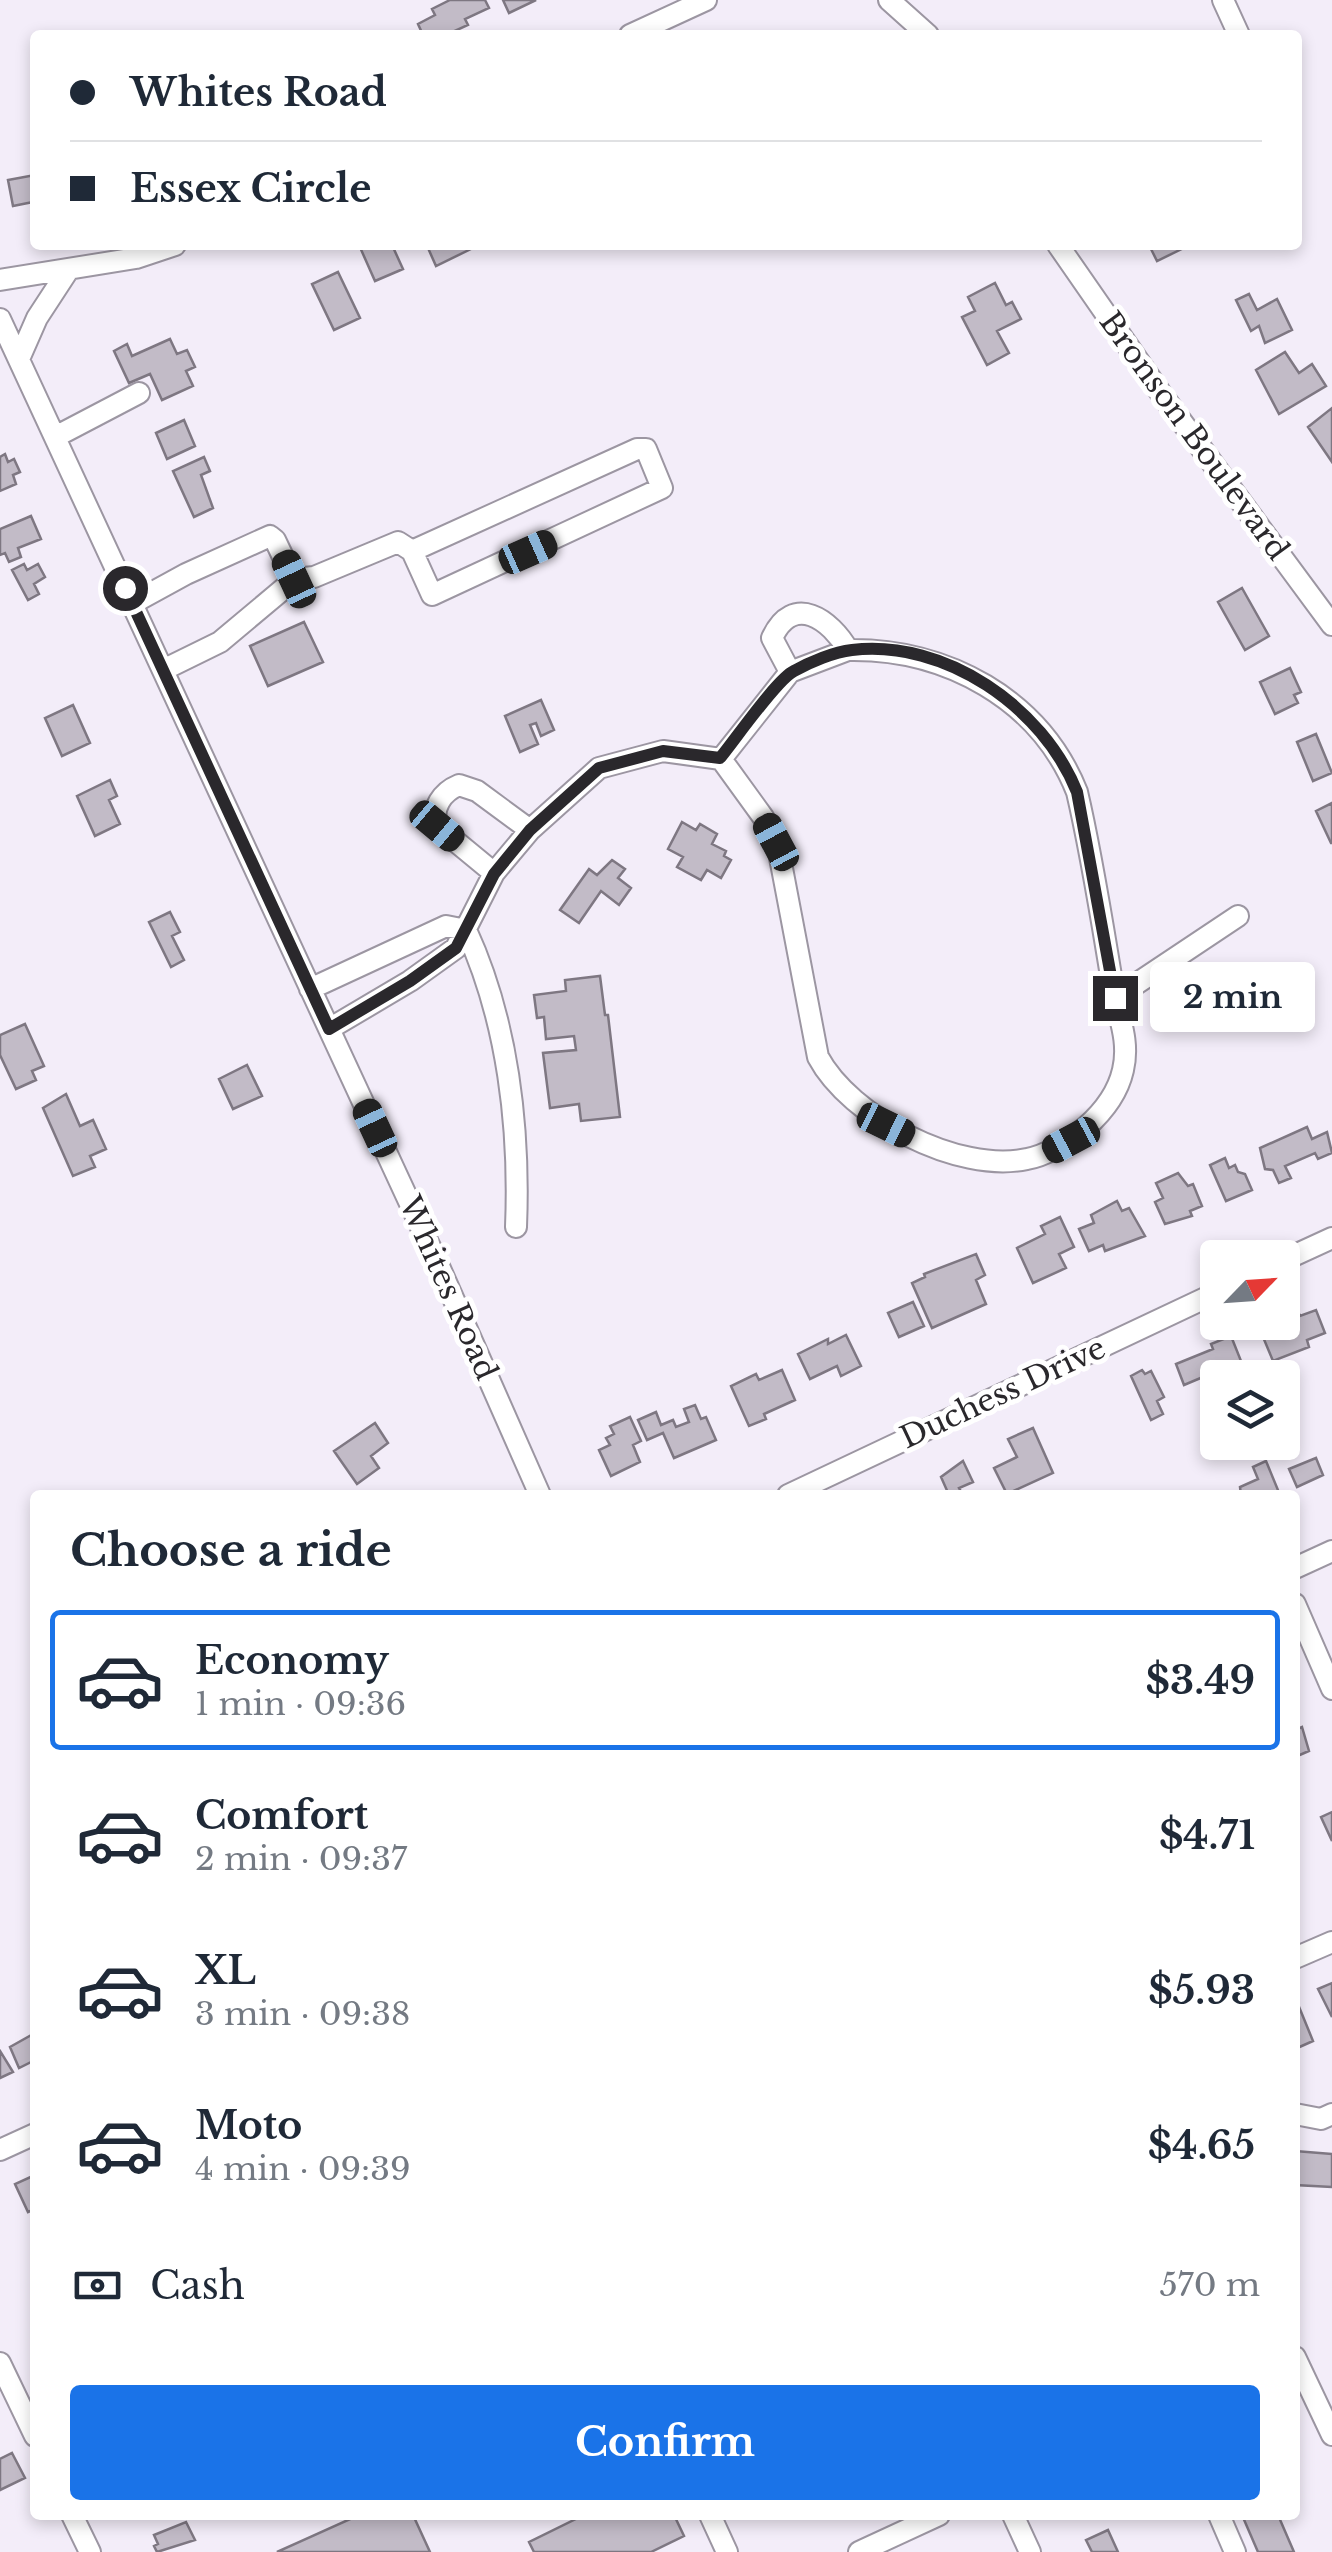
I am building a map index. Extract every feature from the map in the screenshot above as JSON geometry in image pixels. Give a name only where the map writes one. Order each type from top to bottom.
[{"type":"street","points":[[641,30],[706,0]]},
{"type":"street","points":[[889,0],[922,30]]},
{"type":"street","points":[[1223,0],[1237,30]]},
{"type":"street","points":[[0,280],[136,258],[161,250]]},
{"type":"street","name":"Bronson Boulevard","points":[[1061,250],[1162,395],[1331,622]]},
{"type":"street","points":[[19,359],[38,318],[69,270]]},
{"type":"street","name":"Whites Road","points":[[0,319],[538,1490]]},
{"type":"street","points":[[55,437],[139,393]]},
{"type":"street","points":[[163,670],[220,642],[294,579],[314,578],[398,542],[412,551],[432,595],[662,488],[646,450],[637,449],[412,551]]},
{"type":"street","points":[[132,603],[270,536],[276,540],[294,579]]},
{"type":"street","points":[[790,672],[772,638],[778,626],[789,618],[800,614],[822,618],[832,625],[848,650]]},
{"type":"street","points":[[329,1029],[410,981],[456,948],[494,874],[530,830],[599,768],[663,751],[720,758],[763,817],[776,842],[818,1057],[835,1084],[886,1125],[940,1148],[990,1161],[1029,1159],[1071,1140],[1099,1116],[1122,1076],[1125,1034],[1077,792],[1066,764],[1048,740],[1006,698],[956,670],[904,653],[848,650],[790,672],[720,758]]},
{"type":"street","points":[[494,874],[437,826],[435,812],[444,794],[459,785],[471,787],[530,830]]},
{"type":"street","points":[[1115,998],[1238,916]]},
{"type":"street","points":[[310,989],[446,926],[466,930]]},
{"type":"street","points":[[466,930],[480,961],[500,1031],[515,1140],[516,1227]]},
{"type":"street","points":[[1300,1253],[1332,1238]]},
{"type":"street","name":"Duchess Drive","points":[[799,1490],[1200,1300]]},
{"type":"street","points":[[1300,1566],[1332,1552]]},
{"type":"street","points":[[1300,1615],[1332,1689]]},
{"type":"street","points":[[1300,1956],[1332,1942]]},
{"type":"street","points":[[1300,2115],[1321,2119],[1332,2114]]},
{"type":"street","points":[[0,2150],[30,2136]]},
{"type":"street","points":[[0,2363],[30,2426]]},
{"type":"street","points":[[1300,2368],[1332,2436]]},
{"type":"street","points":[[74,2520],[90,2552]]},
{"type":"street","points":[[712,2520],[727,2552]]},
{"type":"street","points":[[859,2552],[929,2520]]},
{"type":"street","points":[[1015,2520],[1030,2552]]},
{"type":"street","points":[[1221,2520],[1235,2552]]},
{"type":"building","points":[[450,0],[485,0],[489,8],[465,19],[468,25],[457,30],[421,30],[418,24],[435,15],[432,9]]},
{"type":"building","points":[[503,0],[536,0],[509,13]]},
{"type":"building","points":[[30,176],[30,203],[13,206],[8,180]]},
{"type":"building","points":[[361,250],[394,250],[403,269],[375,281]]},
{"type":"building","points":[[429,250],[469,250],[436,266]]},
{"type":"building","points":[[1152,250],[1180,250],[1157,261]]},
{"type":"building","points":[[338,272],[360,318],[334,330],[312,284]]},
{"type":"building","points":[[995,283],[1006,305],[1012,302],[1021,319],[997,331],[1009,353],[987,365],[962,317],[975,311],[968,297]]},
{"type":"building","points":[[1249,294],[1257,310],[1277,299],[1292,330],[1265,343],[1259,326],[1251,331],[1236,300]]},
{"type":"building","points":[[170,339],[177,354],[187,350],[195,367],[186,371],[193,386],[162,400],[150,374],[129,383],[114,351],[127,344],[132,356]]},
{"type":"building","points":[[1285,352],[1299,373],[1312,364],[1326,386],[1279,414],[1256,370]]},
{"type":"building","points":[[1332,408],[1332,462],[1308,427]]},
{"type":"building","points":[[184,420],[195,446],[167,459],[156,433]]},
{"type":"building","points":[[5,454],[8,462],[14,459],[20,472],[13,475],[16,484],[0,491],[0,457]]},
{"type":"building","points":[[204,457],[210,471],[201,475],[213,508],[194,517],[173,471]]},
{"type":"building","points":[[31,516],[41,539],[18,548],[21,557],[9,562],[5,553],[0,555],[0,529]]},
{"type":"building","points":[[24,564],[27,570],[38,564],[45,577],[34,584],[39,594],[28,600],[12,570]]},
{"type":"building","points":[[1242,588],[1269,636],[1245,650],[1218,602]]},
{"type":"building","points":[[304,622],[323,662],[268,686],[250,646]]},
{"type":"building","points":[[1290,668],[1301,692],[1294,695],[1298,703],[1275,714],[1260,682]]},
{"type":"building","points":[[541,700],[554,730],[541,736],[536,723],[530,725],[538,744],[520,752],[505,716]]},
{"type":"building","points":[[73,705],[90,743],[62,756],[45,718]]},
{"type":"building","points":[[1316,734],[1332,773],[1313,781],[1297,742]]},
{"type":"building","points":[[110,780],[117,796],[109,800],[120,824],[95,836],[77,796]]},
{"type":"building","points":[[1332,803],[1332,843],[1331,843],[1316,811]]},
{"type":"building","points":[[682,822],[696,830],[700,824],[717,834],[712,844],[726,851],[724,856],[731,860],[721,878],[707,870],[701,880],[677,867],[683,857],[668,849]]},
{"type":"building","points":[[612,860],[625,869],[618,878],[631,888],[619,905],[601,891],[579,923],[560,910],[589,869],[597,875]]},
{"type":"building","points":[[170,912],[180,932],[172,936],[184,960],[171,967],[149,922]]},
{"type":"building","points":[[600,976],[620,1117],[581,1121],[579,1104],[550,1108],[543,1053],[576,1050],[574,1036],[546,1039],[544,1017],[537,1018],[534,995],[566,991],[565,980]]},
{"type":"building","points":[[25,1024],[44,1066],[32,1071],[36,1080],[16,1089],[0,1055],[0,1035]]},
{"type":"building","points":[[247,1065],[262,1096],[233,1109],[219,1079]]},
{"type":"building","points":[[66,1094],[80,1126],[93,1120],[106,1149],[90,1156],[95,1167],[73,1176],[43,1108]]},
{"type":"building","points":[[1307,1127],[1312,1139],[1327,1132],[1332,1153],[1318,1159],[1315,1153],[1285,1166],[1291,1178],[1279,1183],[1273,1170],[1265,1169],[1260,1148]]},
{"type":"building","points":[[1225,1158],[1229,1168],[1235,1165],[1238,1172],[1245,1174],[1252,1190],[1226,1201],[1210,1165]]},
{"type":"building","points":[[1178,1173],[1188,1186],[1193,1184],[1202,1206],[1190,1211],[1192,1216],[1165,1224],[1155,1202],[1163,1198],[1156,1183]]},
{"type":"building","points":[[1117,1201],[1122,1211],[1129,1208],[1145,1236],[1105,1251],[1103,1245],[1089,1251],[1079,1229],[1094,1223],[1091,1215]]},
{"type":"building","points":[[1060,1217],[1074,1247],[1059,1254],[1066,1268],[1033,1283],[1017,1248],[1045,1234],[1041,1226]]},
{"type":"building","points":[[976,1254],[985,1275],[976,1280],[986,1304],[932,1328],[912,1283],[924,1274]]},
{"type":"building","points":[[913,1302],[924,1326],[899,1337],[888,1313]]},
{"type":"building","points":[[1316,1310],[1325,1333],[1307,1340],[1309,1347],[1273,1360],[1264,1340],[1300,1340],[1300,1316]]},
{"type":"building","points":[[846,1335],[861,1366],[841,1376],[837,1366],[810,1379],[798,1354]]},
{"type":"building","points":[[1233,1340],[1241,1360],[1200,1360],[1200,1378],[1184,1385],[1176,1364],[1213,1349],[1211,1344]]},
{"type":"building","points":[[782,1370],[795,1400],[764,1414],[766,1419],[749,1426],[731,1386],[756,1374],[759,1380]]},
{"type":"building","points":[[1142,1370],[1145,1374],[1151,1371],[1164,1397],[1157,1401],[1163,1414],[1151,1420],[1131,1376]]},
{"type":"building","points":[[695,1405],[701,1419],[706,1417],[716,1440],[674,1458],[663,1433],[647,1440],[638,1420],[656,1412],[661,1425],[673,1420],[676,1427],[689,1422],[684,1409]]},
{"type":"building","points":[[630,1417],[641,1441],[633,1445],[640,1462],[611,1476],[599,1450],[610,1445],[606,1438],[614,1434],[610,1426]]},
{"type":"building","points":[[375,1423],[388,1443],[371,1456],[379,1468],[357,1484],[334,1451]]},
{"type":"building","points":[[1033,1428],[1053,1473],[1016,1490],[1005,1490],[994,1468],[1017,1457],[1008,1439]]},
{"type":"building","points":[[1316,1458],[1323,1475],[1297,1487],[1289,1469]]},
{"type":"building","points":[[963,1461],[973,1482],[960,1490],[947,1490],[941,1477]]},
{"type":"building","points":[[1266,1461],[1278,1490],[1240,1490],[1258,1479],[1253,1467]]},
{"type":"building","points":[[1300,1728],[1309,1751],[1300,1755]]},
{"type":"building","points":[[1332,1812],[1332,1841],[1321,1817]]},
{"type":"building","points":[[1332,1983],[1332,2017],[1318,1989]]},
{"type":"building","points":[[1300,2009],[1313,2041],[1300,2047]]},
{"type":"building","points":[[30,2036],[30,2062],[19,2068],[10,2047]]},
{"type":"building","points":[[0,2051],[13,2072],[0,2078]]},
{"type":"building","points":[[1300,2151],[1332,2154],[1332,2187],[1300,2185]]},
{"type":"building","points":[[30,2177],[30,2211],[28,2212],[15,2184]]},
{"type":"building","points":[[12,2453],[25,2478],[0,2490],[0,2459]]},
{"type":"building","points":[[348,2520],[415,2520],[430,2552],[277,2552]]},
{"type":"building","points":[[574,2520],[676,2520],[684,2536],[651,2552],[534,2552],[529,2542]]},
{"type":"building","points":[[1244,2520],[1280,2520],[1294,2552],[1258,2552]]},
{"type":"building","points":[[186,2522],[195,2540],[157,2552],[154,2535]]},
{"type":"building","points":[[1108,2530],[1118,2552],[1092,2552],[1086,2540]]},
{"type":"route","points":[[125,588],[329,1029],[410,981],[456,948],[494,874],[530,830],[599,768],[663,751],[720,758],[790,672],[848,650],[904,653],[967,675],[1006,698],[1048,740],[1066,764],[1077,792],[1115,998]]}]
